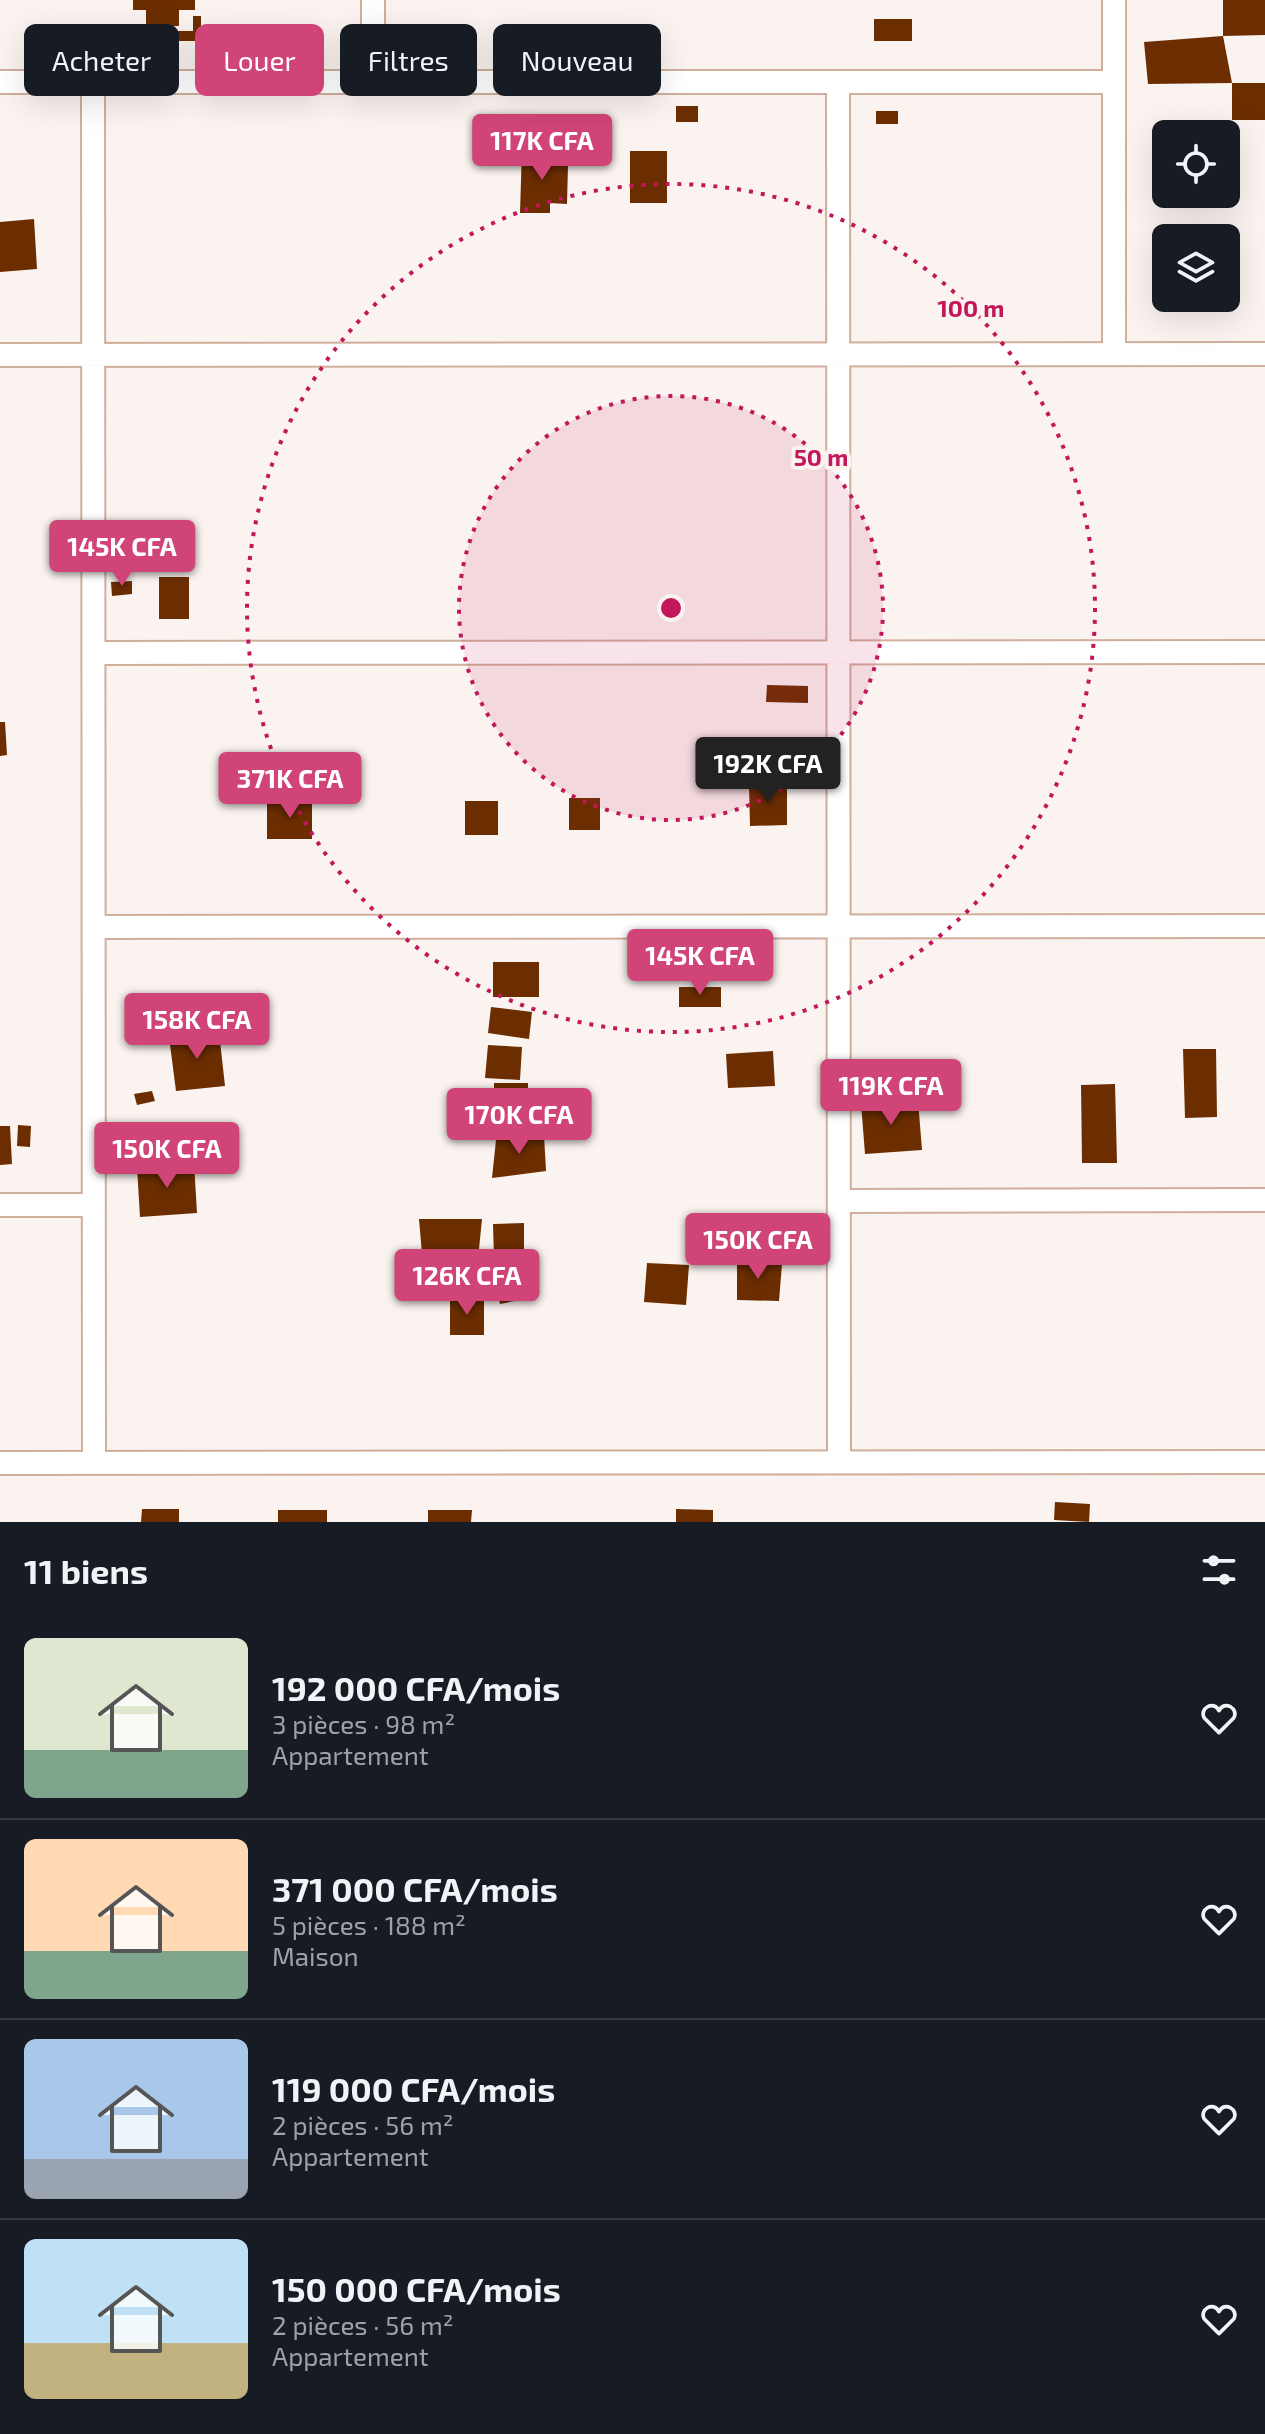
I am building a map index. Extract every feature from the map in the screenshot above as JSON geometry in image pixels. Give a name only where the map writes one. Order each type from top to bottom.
[{"type":"street","points":[[373,0],[373,24]]},
{"type":"street","points":[[1114,0],[1114,354]]},
{"type":"street","points":[[0,82],[24,82]]},
{"type":"street","points":[[179,82],[340,82]]},
{"type":"street","points":[[477,82],[1114,82]]},
{"type":"street","points":[[838,82],[839,1462]]},
{"type":"street","points":[[93,96],[94,1463]]},
{"type":"street","points":[[0,355],[1265,354]]},
{"type":"street","points":[[94,653],[1265,652]]},
{"type":"street","points":[[94,927],[1265,926]]},
{"type":"street","points":[[839,1201],[1265,1200]]},
{"type":"street","points":[[0,1205],[94,1205]]},
{"type":"street","points":[[0,1463],[1265,1462]]},
{"type":"building","points":[[133,0],[195,0],[195,10],[179,10],[179,24],[146,24],[146,10],[133,10]]},
{"type":"building","points":[[1223,0],[1265,0],[1265,35],[1223,36]]},
{"type":"building","points":[[193,16],[201,16],[201,24],[195,24],[195,41],[179,41],[179,31],[193,31]]},
{"type":"building","points":[[874,19],[912,19],[912,41],[874,41]]},
{"type":"building","points":[[1223,36],[1232,83],[1148,84],[1144,42]]},
{"type":"building","points":[[1232,83],[1265,83],[1265,120],[1232,120]]},
{"type":"building","points":[[676,106],[698,106],[698,122],[676,122]]},
{"type":"building","points":[[876,111],[898,111],[898,124],[876,124]]},
{"type":"building","points":[[522,148],[550,149],[550,164],[568,165],[567,204],[550,203],[550,213],[520,213]]},
{"type":"building","points":[[630,151],[667,151],[667,203],[630,203]]},
{"type":"building","points":[[34,219],[37,269],[0,272],[0,222]]},
{"type":"building","points":[[159,577],[189,577],[189,619],[159,619]]},
{"type":"building","points":[[132,581],[132,594],[112,596],[111,582]]},
{"type":"building","points":[[767,685],[808,686],[808,703],[766,702]]},
{"type":"building","points":[[0,722],[5,722],[7,755],[0,756]]},
{"type":"building","points":[[787,784],[787,825],[750,826],[749,785]]},
{"type":"building","points":[[569,798],[600,798],[600,830],[569,830]]},
{"type":"building","points":[[267,800],[312,800],[312,839],[267,839]]},
{"type":"building","points":[[465,801],[498,801],[498,835],[465,835]]},
{"type":"building","points":[[493,962],[539,962],[539,997],[493,997]]},
{"type":"building","points":[[679,987],[721,987],[721,1007],[679,1007]]},
{"type":"building","points":[[491,1007],[532,1012],[529,1039],[488,1033]]},
{"type":"building","points":[[129,1027],[141,1027],[141,1040],[129,1040]]},
{"type":"building","points":[[219,1032],[225,1086],[176,1091],[169,1037]]},
{"type":"building","points":[[488,1045],[522,1047],[520,1080],[485,1078]]},
{"type":"building","points":[[1183,1049],[1216,1049],[1217,1117],[1185,1118]]},
{"type":"building","points":[[773,1051],[775,1086],[728,1088],[726,1054]]},
{"type":"building","points":[[494,1083],[528,1083],[528,1126],[494,1126]]},
{"type":"building","points":[[1115,1084],[1117,1163],[1082,1163],[1081,1085]]},
{"type":"building","points":[[152,1091],[155,1101],[137,1105],[134,1094]]},
{"type":"building","points":[[918,1100],[922,1150],[865,1154],[861,1103]]},
{"type":"building","points":[[18,1125],[31,1126],[30,1147],[17,1146]]},
{"type":"building","points":[[0,1126],[10,1126],[12,1164],[0,1165]]},
{"type":"building","points":[[544,1135],[546,1171],[492,1178],[496,1140]]},
{"type":"building","points":[[194,1163],[197,1213],[140,1217],[137,1167]]},
{"type":"building","points":[[419,1219],[482,1219],[479,1249],[422,1254]]},
{"type":"building","points":[[524,1223],[524,1257],[494,1258],[493,1224]]},
{"type":"building","points":[[737,1260],[782,1264],[779,1301],[737,1300]]},
{"type":"building","points":[[532,1261],[539,1296],[500,1304],[493,1269]]},
{"type":"building","points":[[647,1263],[689,1265],[686,1305],[644,1302]]},
{"type":"building","points":[[450,1299],[484,1299],[484,1335],[450,1335]]},
{"type":"building","points":[[1055,1502],[1090,1504],[1089,1522],[1054,1520]]},
{"type":"building","points":[[142,1509],[179,1509],[179,1522],[141,1522]]},
{"type":"building","points":[[676,1509],[713,1510],[713,1522],[676,1522]]},
{"type":"building","points":[[278,1510],[327,1510],[327,1522],[278,1522]]},
{"type":"building","points":[[428,1510],[472,1510],[471,1522],[428,1522]]}]
